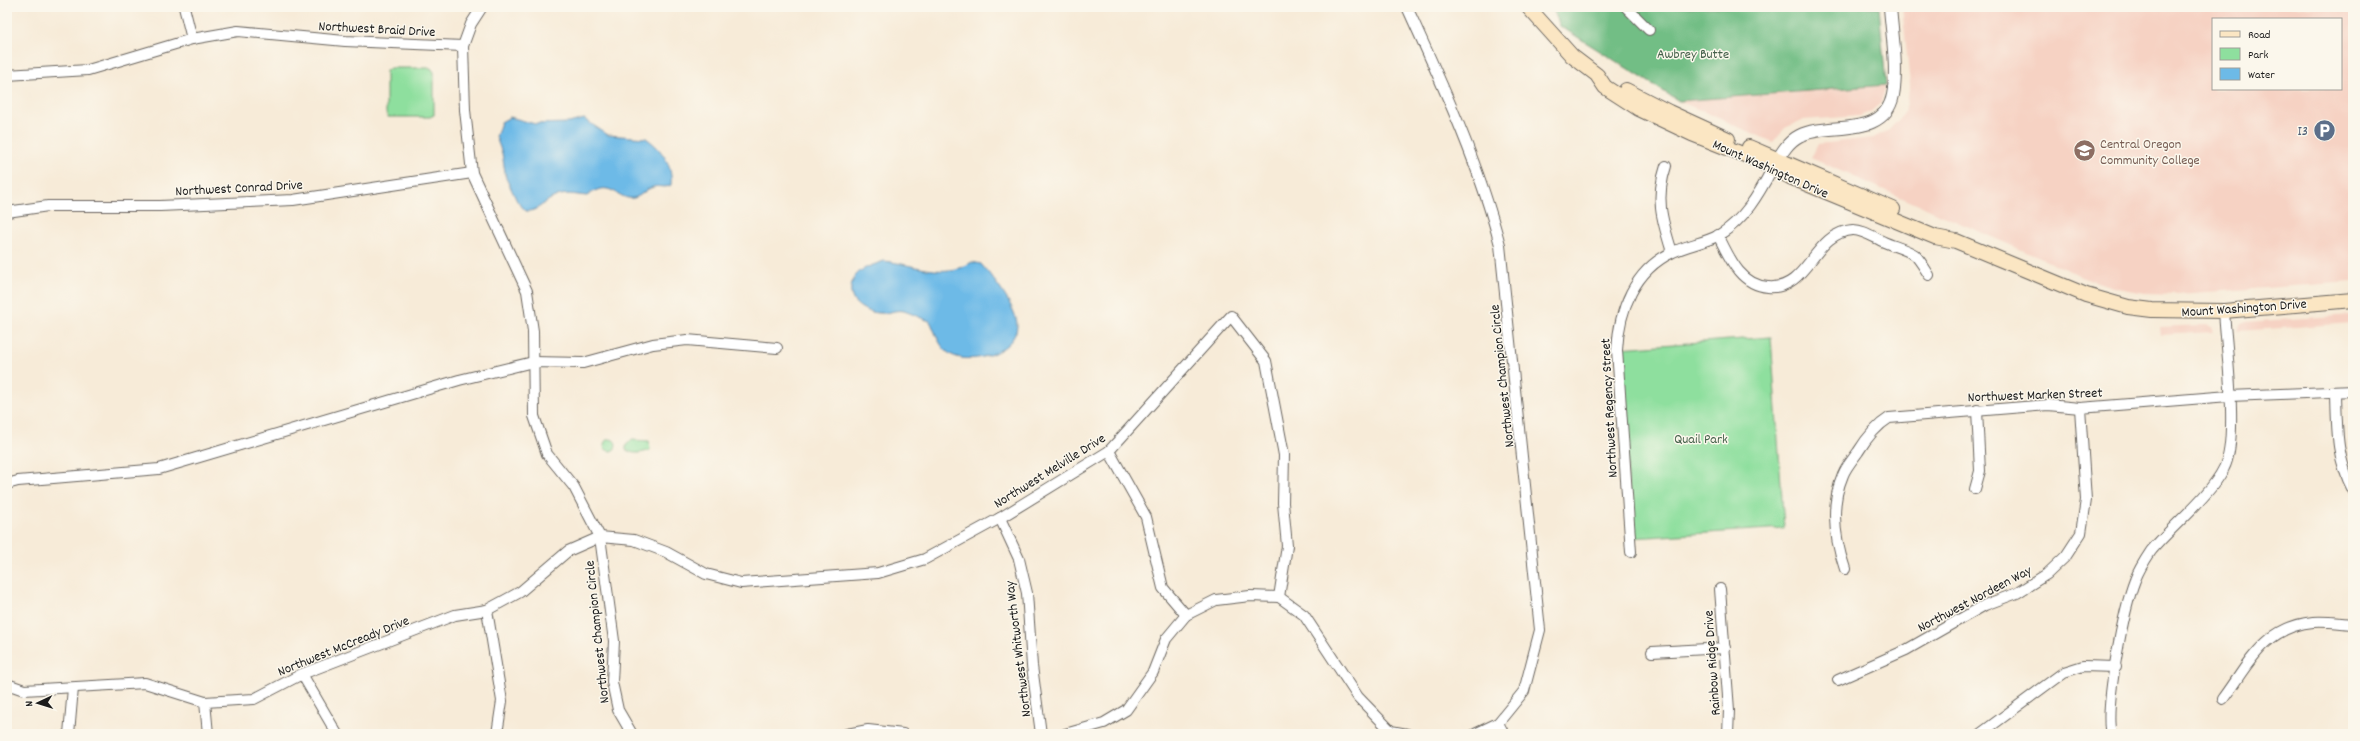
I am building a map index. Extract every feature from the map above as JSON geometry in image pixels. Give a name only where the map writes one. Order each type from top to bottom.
[{"type":"main road","name":"Mount Washington Drive","points":[[1529,8],[1572,56],[1597,76],[1611,79],[1669,112],[1775,164],[1939,230],[1956,241],[2068,288],[2104,300],[2152,310],[2224,311],[2353,300]]},
{"type":"street","points":[[184,7],[192,39]]},
{"type":"street","name":"Northwest Champion Circle","points":[[482,7],[471,24],[463,46],[465,110],[472,173],[527,291],[533,331],[534,416],[547,454],[574,487],[600,537],[614,641],[612,682],[618,710],[632,734]]},
{"type":"street","name":"Northwest Champion Circle","points":[[1407,7],[1442,86],[1494,220],[1505,271],[1540,630],[1524,691],[1498,722],[1475,734]]},
{"type":"street","points":[[1626,7],[1649,30]]},
{"type":"street","name":"Northwest Regency Street","points":[[1631,552],[1617,350],[1620,323],[1629,296],[1644,272],[1672,252],[1718,235],[1744,214],[1788,144],[1798,136],[1810,132],[1866,125],[1882,115],[1888,108],[1894,85],[1890,7]]},
{"type":"street","name":"Northwest Braid Drive","points":[[7,75],[88,70],[192,39],[243,31],[344,41],[463,46]]},
{"type":"street","points":[[1666,166],[1659,193],[1660,207],[1672,252]]},
{"type":"street","name":"Northwest Conrad Drive","points":[[7,212],[48,206],[160,206],[293,200],[472,173]]},
{"type":"street","points":[[1718,235],[1730,258],[1745,279],[1752,284],[1762,287],[1774,288],[1788,285],[1798,277],[1821,247],[1836,235],[1853,230],[1915,256],[1930,275]]},
{"type":"street","points":[[2111,734],[2109,713],[2126,612],[2135,581],[2143,562],[2164,535],[2216,481],[2229,458],[2232,433],[2224,311]]},
{"type":"street","name":"Northwest Melville Drive","points":[[600,537],[634,540],[666,552],[706,574],[742,583],[878,573],[925,559],[1000,518],[1109,451],[1231,316],[1266,361],[1284,455],[1283,503],[1287,546],[1279,596]]},
{"type":"street","points":[[7,484],[18,481],[159,469],[459,380],[533,362],[584,363],[653,344],[687,340],[777,348]]},
{"type":"street","name":"Northwest Marken Street","points":[[1845,569],[1838,550],[1835,512],[1837,493],[1843,474],[1862,446],[1881,423],[1889,418],[2048,405],[2080,408],[2229,396],[2353,391]]},
{"type":"street","points":[[2336,392],[2339,451],[2342,468],[2353,490]]},
{"type":"street","name":"Northwest Nordeen Way","points":[[1838,680],[1906,650],[1985,605],[2017,593],[2047,574],[2066,556],[2081,533],[2086,500],[2080,408]]},
{"type":"street","points":[[1975,489],[1980,471],[1977,410]]},
{"type":"street","points":[[1109,451],[1146,517],[1163,588],[1186,615]]},
{"type":"street","name":"Northwest Whitworth Way","points":[[1000,518],[1019,559],[1027,593],[1032,666],[1041,734]]},
{"type":"street","name":"Northwest McCready Drive","points":[[7,684],[24,690],[145,683],[205,702],[254,699],[302,674],[455,615],[487,610],[520,592],[568,551],[600,537]]},
{"type":"street","name":"Rainbow Ridge Drive","points":[[1720,589],[1725,648],[1728,734]]},
{"type":"street","points":[[1065,734],[1104,723],[1126,710],[1153,672],[1166,639],[1186,615],[1216,600],[1250,596],[1279,596],[1304,615],[1358,697],[1390,732],[1407,734]]},
{"type":"street","points":[[487,610],[502,700],[497,734]]},
{"type":"street","points":[[2223,699],[2262,646],[2276,632],[2291,626],[2315,622],[2353,624]]},
{"type":"street","points":[[1652,652],[1725,648]]},
{"type":"street","points":[[1980,734],[2064,672],[2084,666],[2116,667]]},
{"type":"street","points":[[302,674],[338,734]]},
{"type":"street","points":[[69,734],[73,688]]},
{"type":"street","points":[[205,702],[208,734]]},
{"type":"street","points":[[1498,722],[1504,734]]},
{"type":"street","points":[[847,734],[868,730],[902,734]]},
{"type":"shaded area","name":"Central Oregon Community College","points":[[1902,7],[2353,7],[2353,282],[2177,294],[2145,293],[2117,288],[2088,279],[1811,158],[1818,144],[1873,138],[1889,130],[1902,116],[1907,104],[1910,84]]},
{"type":"shaded area","points":[[1886,85],[1881,103],[1870,112],[1860,116],[1802,120],[1785,128],[1773,142],[1679,101]]},
{"type":"shaded area","points":[[2353,315],[2353,323],[2238,331],[2240,325],[2245,322]]},
{"type":"shaded area","points":[[2206,325],[2211,327],[2213,332],[2160,335],[2159,327]]},
{"type":"green space","name":"Awbrey Butte","points":[[1552,7],[1879,7],[1886,85],[1679,101],[1560,26]]},
{"type":"green space","points":[[390,68],[431,68],[434,72],[434,115],[430,117],[388,117],[386,113],[386,71]]},
{"type":"green space","name":"Quail Park","points":[[1771,337],[1784,528],[1632,538],[1619,348]]},
{"type":"green space","points":[[612,439],[615,440],[615,450],[608,451],[605,450],[604,443],[605,440]]},
{"type":"green space","points":[[632,440],[649,441],[650,450],[638,453],[629,452],[626,450],[626,445]]},
{"type":"water","points":[[510,117],[535,124],[569,123],[584,119],[608,135],[646,138],[657,147],[665,158],[670,171],[671,185],[666,187],[650,188],[634,198],[628,198],[608,189],[595,191],[587,196],[571,194],[559,195],[534,210],[526,211],[517,201],[506,178],[502,153],[496,137],[501,122]]},
{"type":"water","points":[[884,261],[940,270],[951,270],[972,262],[981,264],[1009,302],[1016,319],[1017,326],[1014,336],[1008,344],[999,351],[977,358],[965,358],[954,356],[943,348],[930,321],[904,311],[875,313],[864,309],[853,299],[851,294],[852,282],[858,273],[867,267]]},
{"type":"place","name":"I3","points":[[2324,130]]},
{"type":"place","name":"Central Oregon Community College","points":[[2084,151]]}]
